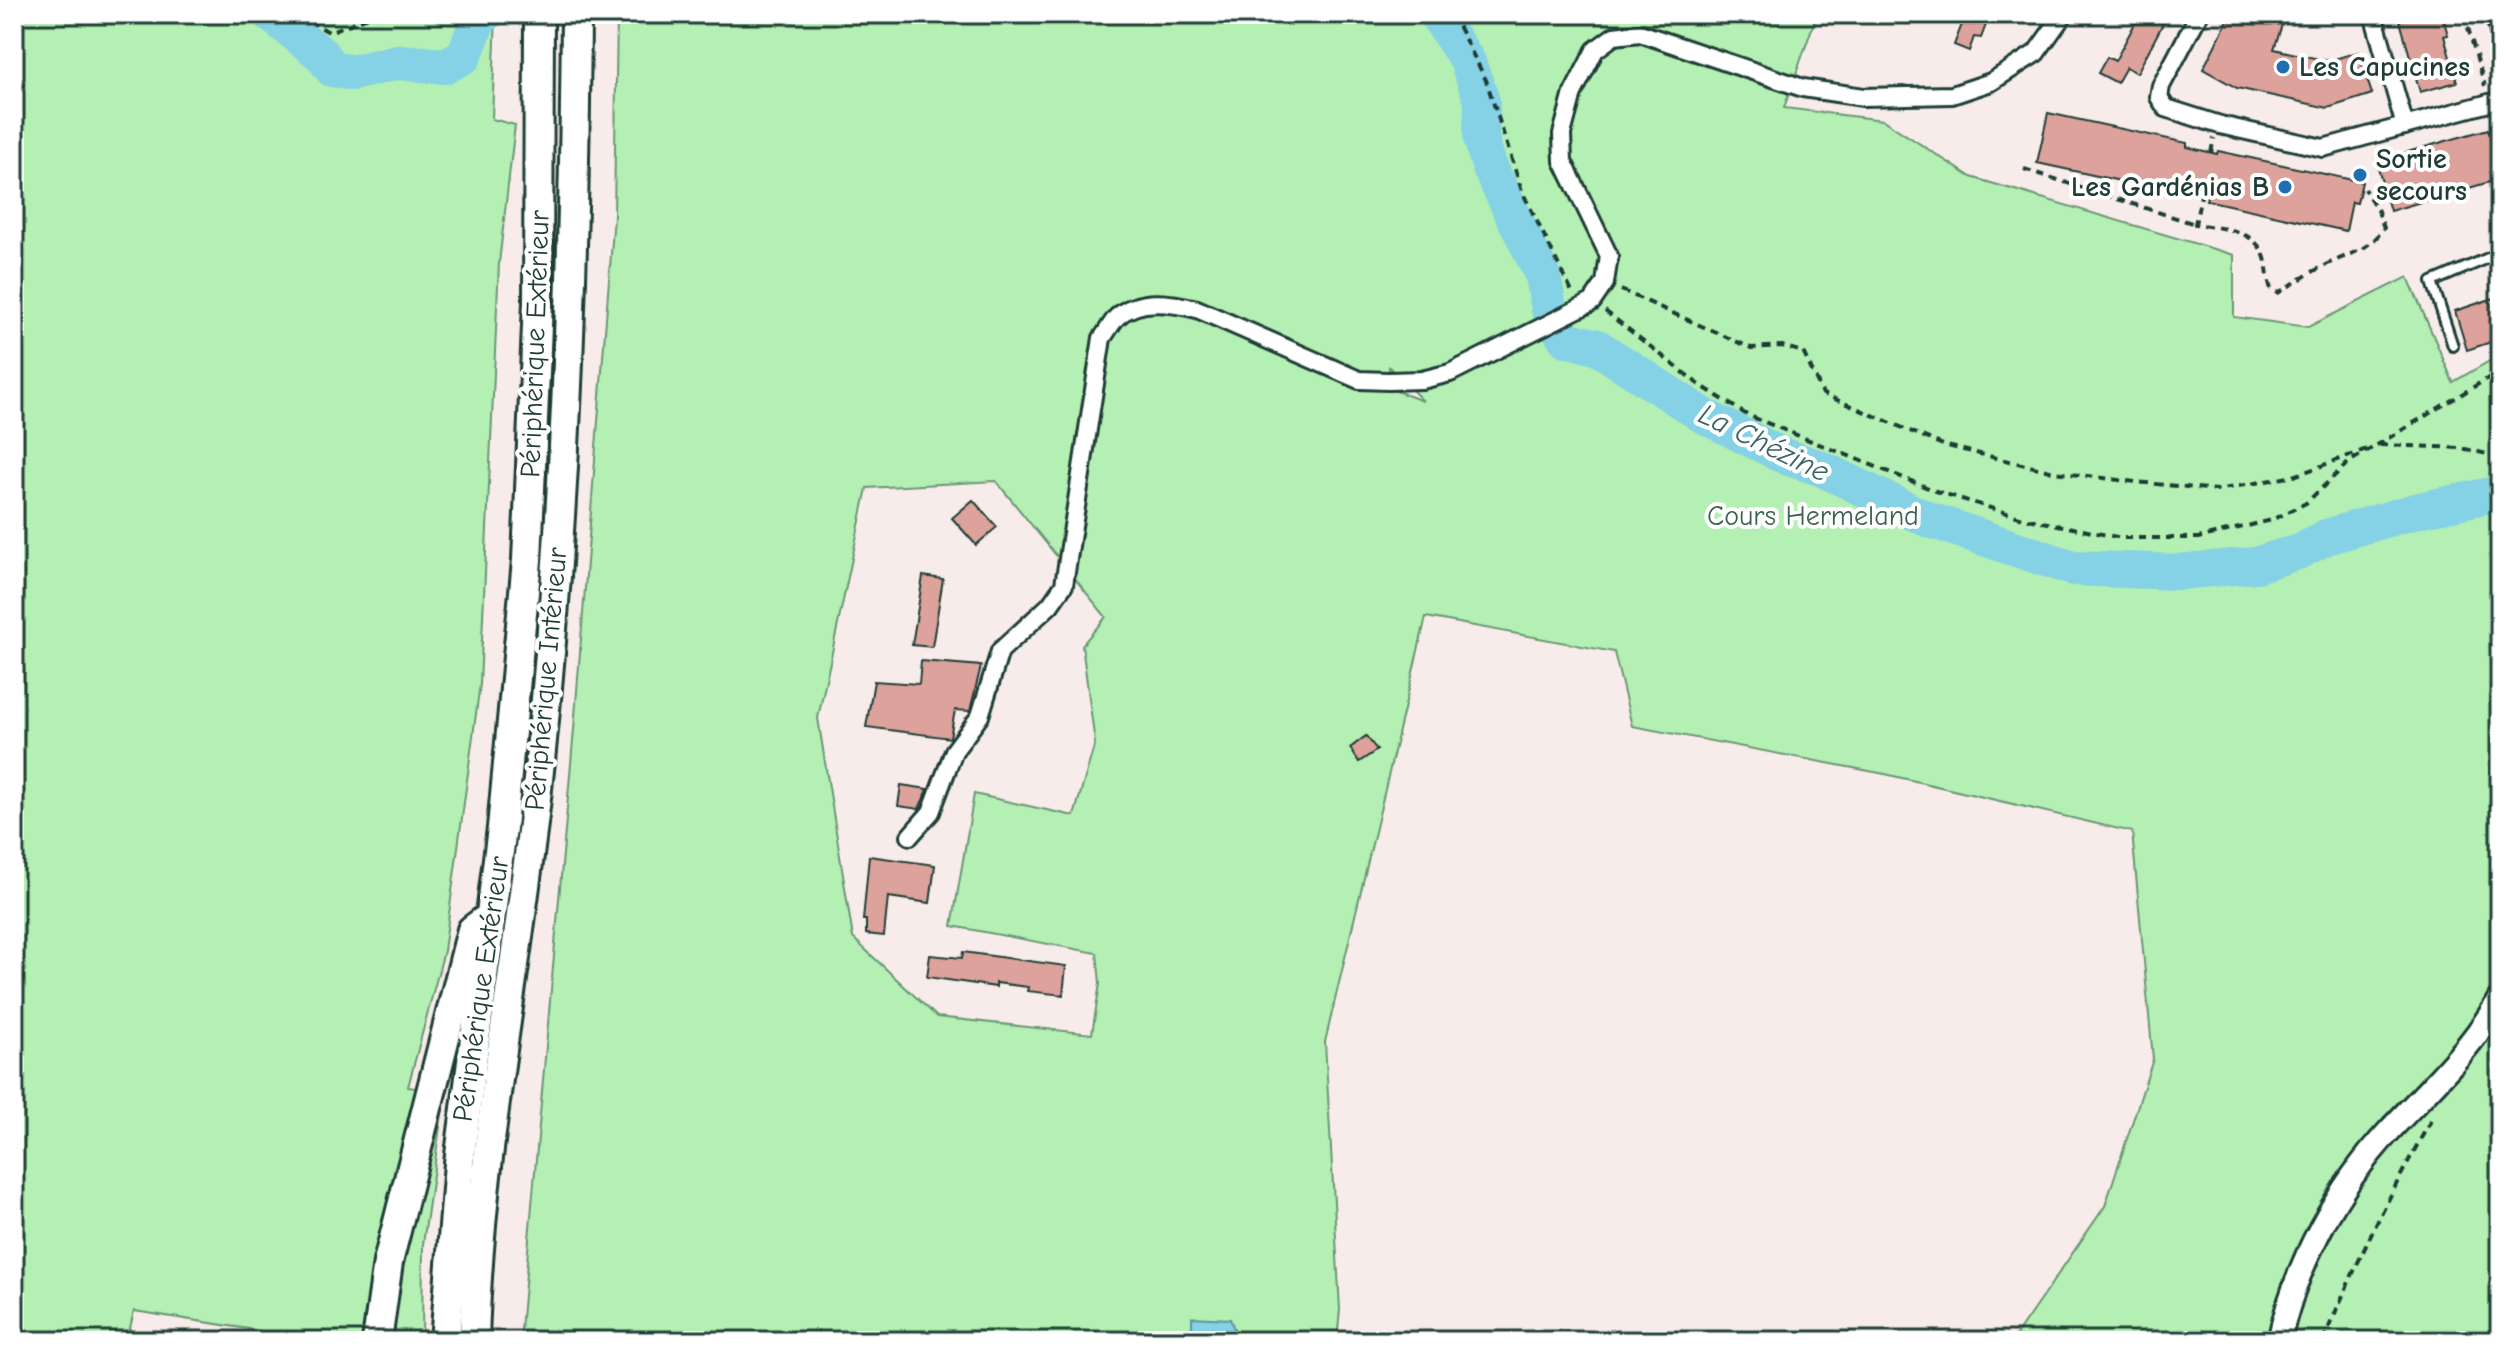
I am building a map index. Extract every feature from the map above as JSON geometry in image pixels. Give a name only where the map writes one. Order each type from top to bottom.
[{"type":"highway","name":"Périphérique Extérieur","points":[[445,1341],[459,1163],[492,916],[516,694],[533,456],[538,302],[539,14]]},
{"type":"highway","name":"Périphérique Intérieur","points":[[474,1341],[481,1219],[531,840],[548,676],[567,390],[576,14]]},
{"type":"highway","points":[[377,1341],[388,1262],[472,930],[492,916]]},
{"type":"street","points":[[910,836],[931,812],[954,751],[980,716],[1000,651],[1050,605],[1064,585],[1102,338],[1118,316],[1144,304],[1173,303],[1197,309],[1359,380],[1422,380],[1450,373],[1586,305],[1605,283],[1609,256],[1563,161],[1562,134],[1573,93],[1595,50],[1614,36],[1640,33],[1803,88],[1863,97],[1952,95],[1991,82],[2036,53],[2064,14]]},
{"type":"street","points":[[2199,14],[2161,86],[2159,97],[2166,108],[2220,125],[2323,148],[2495,102]]},
{"type":"street","points":[[2373,14],[2405,126]]},
{"type":"street","points":[[2494,14],[2500,35]]},
{"type":"street","points":[[2279,1341],[2302,1267],[2328,1215],[2387,1133],[2459,1057],[2500,998]]},
{"type":"lane","points":[[2453,346],[2432,282],[2500,253]]},
{"type":"path","points":[[297,14],[329,32],[376,14]]},
{"type":"path","points":[[1452,14],[1486,80],[1522,191],[1586,305],[1747,415],[1936,491],[2023,518],[2122,538],[2198,538],[2272,520],[2306,503],[2349,462],[2500,371]]},
{"type":"path","points":[[2464,14],[2495,102]]},
{"type":"path","points":[[2024,169],[2195,224],[2240,232],[2253,238],[2264,253],[2271,289],[2278,293],[2316,269],[2342,256],[2356,254],[2375,242],[2384,228],[2378,211],[2364,189]]},
{"type":"path","points":[[2195,224],[2202,191]]},
{"type":"path","points":[[1605,283],[1751,348],[1782,346],[1803,352],[1823,394],[1943,445],[2054,472],[2217,490],[2294,476],[2377,445],[2461,448],[2500,457]]},
{"type":"path","points":[[2490,378],[2500,393]]},
{"type":"path","points":[[2323,1341],[2402,1171],[2434,1116]]},
{"type":"green space","points":[[14,14],[496,14],[492,119],[515,125],[499,263],[480,684],[444,951],[408,1087],[445,1092],[423,1244],[422,1341],[279,1341],[280,1334],[134,1311],[127,1341],[14,1341]]},
{"type":"green space","name":"Cours Hermeland","points":[[617,14],[1817,14],[1784,108],[1883,120],[1971,177],[2234,255],[2234,317],[2308,327],[2408,277],[2453,382],[2500,355],[2500,1341],[2012,1341],[2105,1206],[2153,1059],[2132,832],[1885,774],[1632,726],[1614,652],[1426,617],[1325,1042],[1340,1309],[1337,1341],[520,1341],[574,729],[614,216]],"holes":[[[1389,367],[1423,401],[1388,388]],[[996,481],[1106,617],[1082,645],[1095,743],[1074,816],[974,794],[952,926],[1097,953],[1100,983],[1092,1034],[937,1017],[853,938],[818,718],[867,488]]]},
{"type":"water","points":[[1192,1317],[1230,1319],[1239,1341],[1192,1341]]},
{"type":"building","points":[[1966,14],[1990,14],[1981,38],[1974,37],[1969,51],[1954,45]]},
{"type":"building","points":[[2140,14],[2168,14],[2137,73],[2126,67],[2117,83],[2098,73],[2107,57],[2115,61]]},
{"type":"building","name":"Les Capucines","points":[[2231,14],[2269,14],[2284,19],[2274,49],[2328,61],[2358,52],[2372,94],[2328,108],[2237,88],[2203,69]]},
{"type":"building","points":[[2398,14],[2442,14],[2448,35],[2444,36],[2457,82],[2420,92]]},
{"type":"building","points":[[2048,113],[2187,143],[2187,147],[2217,154],[2218,151],[2362,182],[2357,203],[2352,202],[2346,231],[2206,200],[2208,192],[2178,185],[2176,193],[2037,163]]},
{"type":"building","points":[[2488,129],[2500,179],[2390,211],[2376,161]]},
{"type":"building","points":[[2500,296],[2500,339],[2467,350],[2455,311]]},
{"type":"building","points":[[973,500],[997,527],[976,545],[952,518]]},
{"type":"building","points":[[923,576],[943,579],[932,647],[912,645]]},
{"type":"building","points":[[921,661],[981,666],[970,711],[955,710],[950,738],[866,727],[874,681],[919,684]]},
{"type":"building","points":[[1366,736],[1377,750],[1359,762],[1350,748]]},
{"type":"building","points":[[901,785],[928,789],[919,809],[898,806]]},
{"type":"building","points":[[869,856],[935,865],[930,903],[888,897],[884,936],[866,934],[866,920],[863,920]]},
{"type":"building","points":[[963,952],[1066,966],[1063,995],[1027,991],[1028,987],[996,983],[996,987],[927,977],[930,955],[962,958]]},
{"type":"waterway","name":"La Chézine","points":[[270,14],[321,54],[332,69],[352,73],[397,62],[445,66],[464,56],[479,18],[486,14]]},
{"type":"waterway","name":"La Chézine","points":[[1436,14],[1467,60],[1482,101],[1481,137],[1489,166],[1543,276],[1550,314],[1566,339],[1597,347],[1704,416],[1786,457],[1820,468],[1927,519],[2073,568],[2178,572],[2256,565],[2300,551],[2326,537],[2419,510],[2500,493]]},
{"type":"place","name":"Les Capucines","points":[[2283,67]]},
{"type":"place","name":"Sortie secours","points":[[2360,175]]},
{"type":"place","name":"Les Gardénias B","points":[[2285,187]]}]
